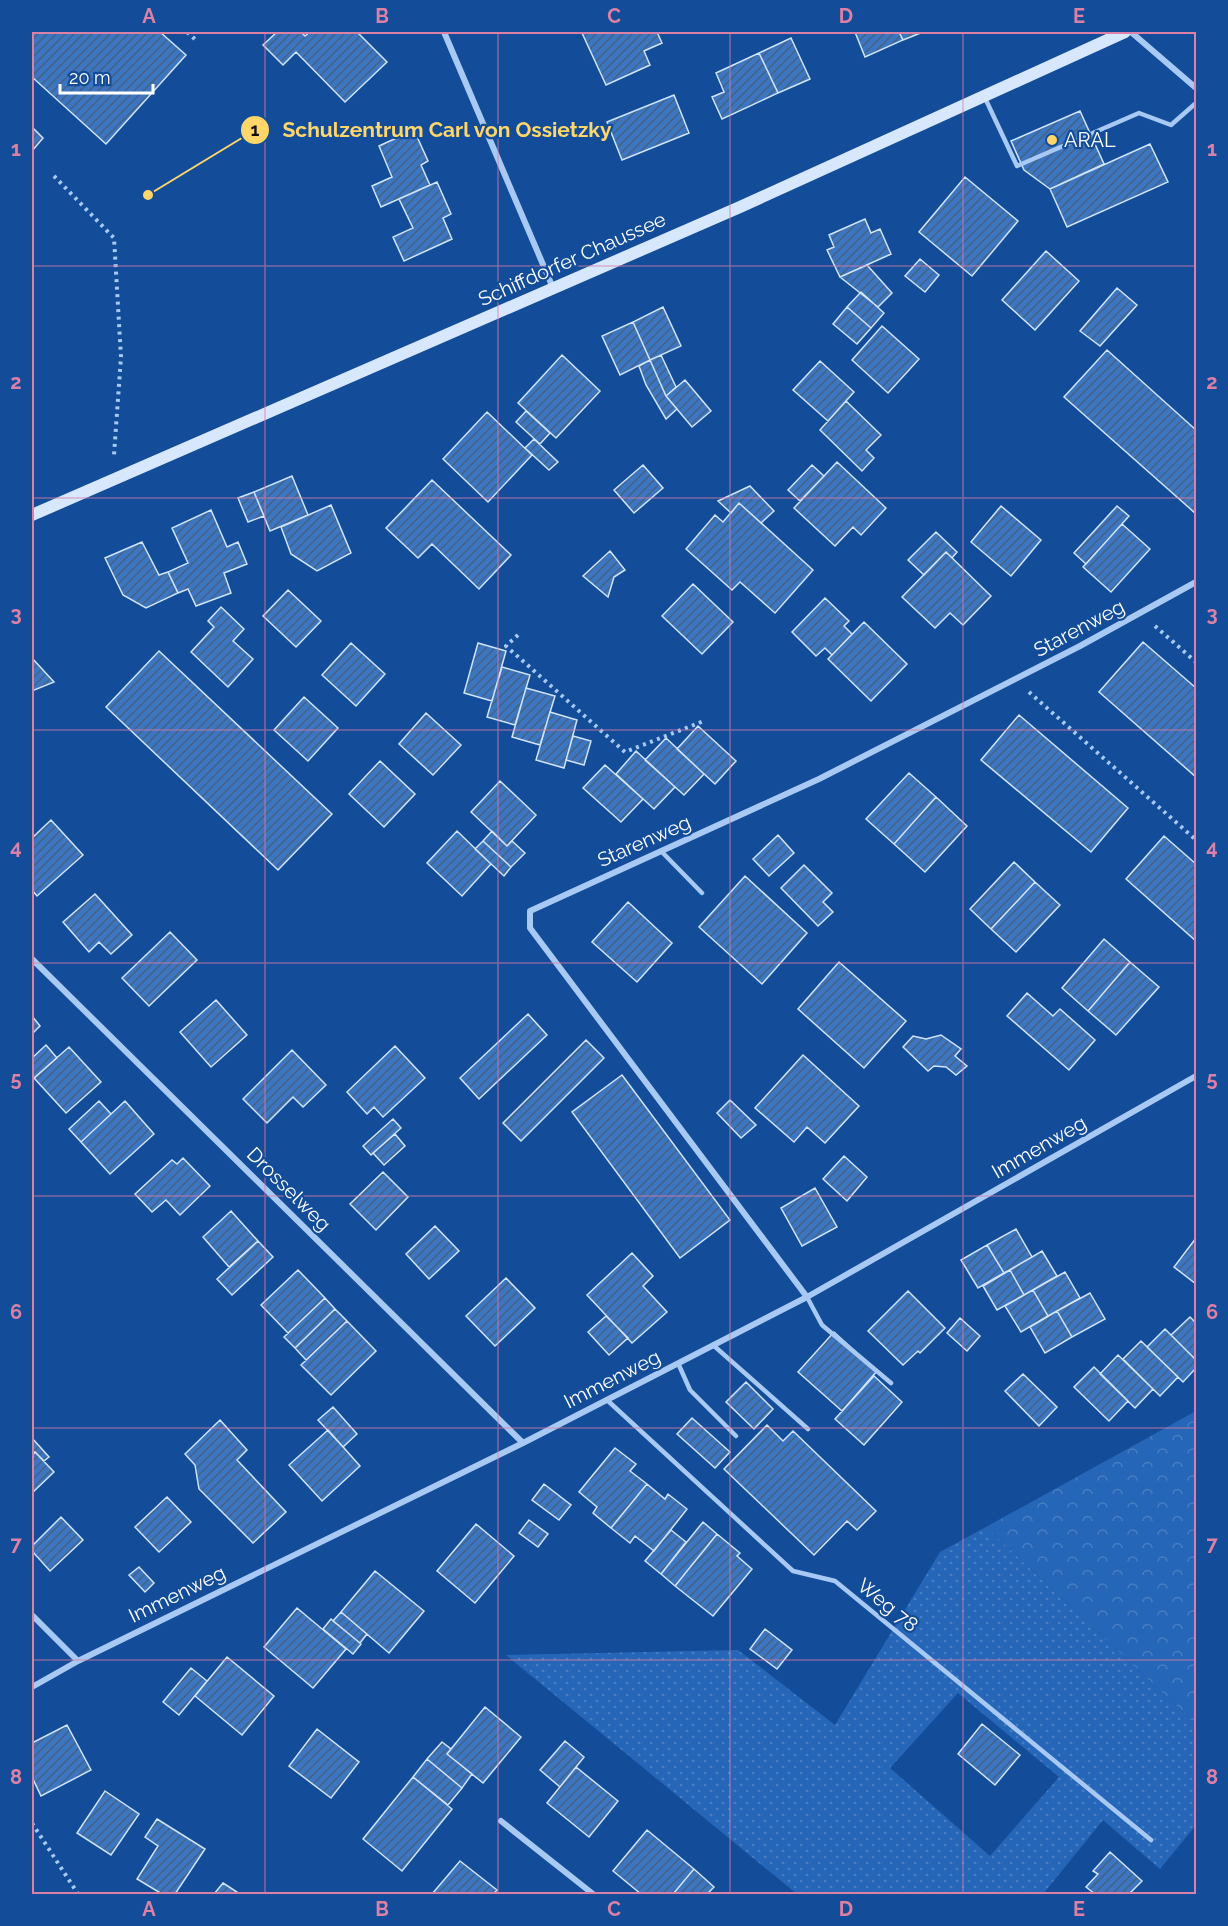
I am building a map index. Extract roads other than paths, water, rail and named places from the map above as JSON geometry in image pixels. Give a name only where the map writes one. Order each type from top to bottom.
[{"type":"main road","name":"Schiffdorfer Chaussee","points":[[32,515],[553,288],[1125,32]]},
{"type":"street","points":[[444,32],[553,288]]},
{"type":"street","points":[[1131,32],[1197,88]]},
{"type":"street","name":"Starenweg","points":[[807,1297],[530,928],[530,911],[819,779],[1015,680],[1197,582]]},
{"type":"street","name":"Drosselweg","points":[[32,958],[523,1443]]},
{"type":"street","name":"Immenweg","points":[[32,1688],[78,1660],[523,1443],[807,1297],[1197,1076]]},
{"type":"street","points":[[32,1615],[78,1660]]},
{"type":"street","points":[[501,1821],[593,1894]]},
{"type":"lane","points":[[984,95],[1017,166],[1139,112],[1172,125],[1197,103]]},
{"type":"lane","points":[[662,851],[702,893]]},
{"type":"lane","points":[[807,1297],[822,1324],[891,1383]]},
{"type":"lane","points":[[713,1345],[807,1429]]},
{"type":"lane","points":[[678,1363],[690,1390],[736,1436]]},
{"type":"lane","name":"Weg 78","points":[[607,1400],[793,1570],[835,1581],[1151,1840]]},
{"type":"place","name":"ARAL","points":[[1052,140]]},
{"type":"place","name":"Schulzentrum Carl von Ossietzky","points":[[148,195]]}]
